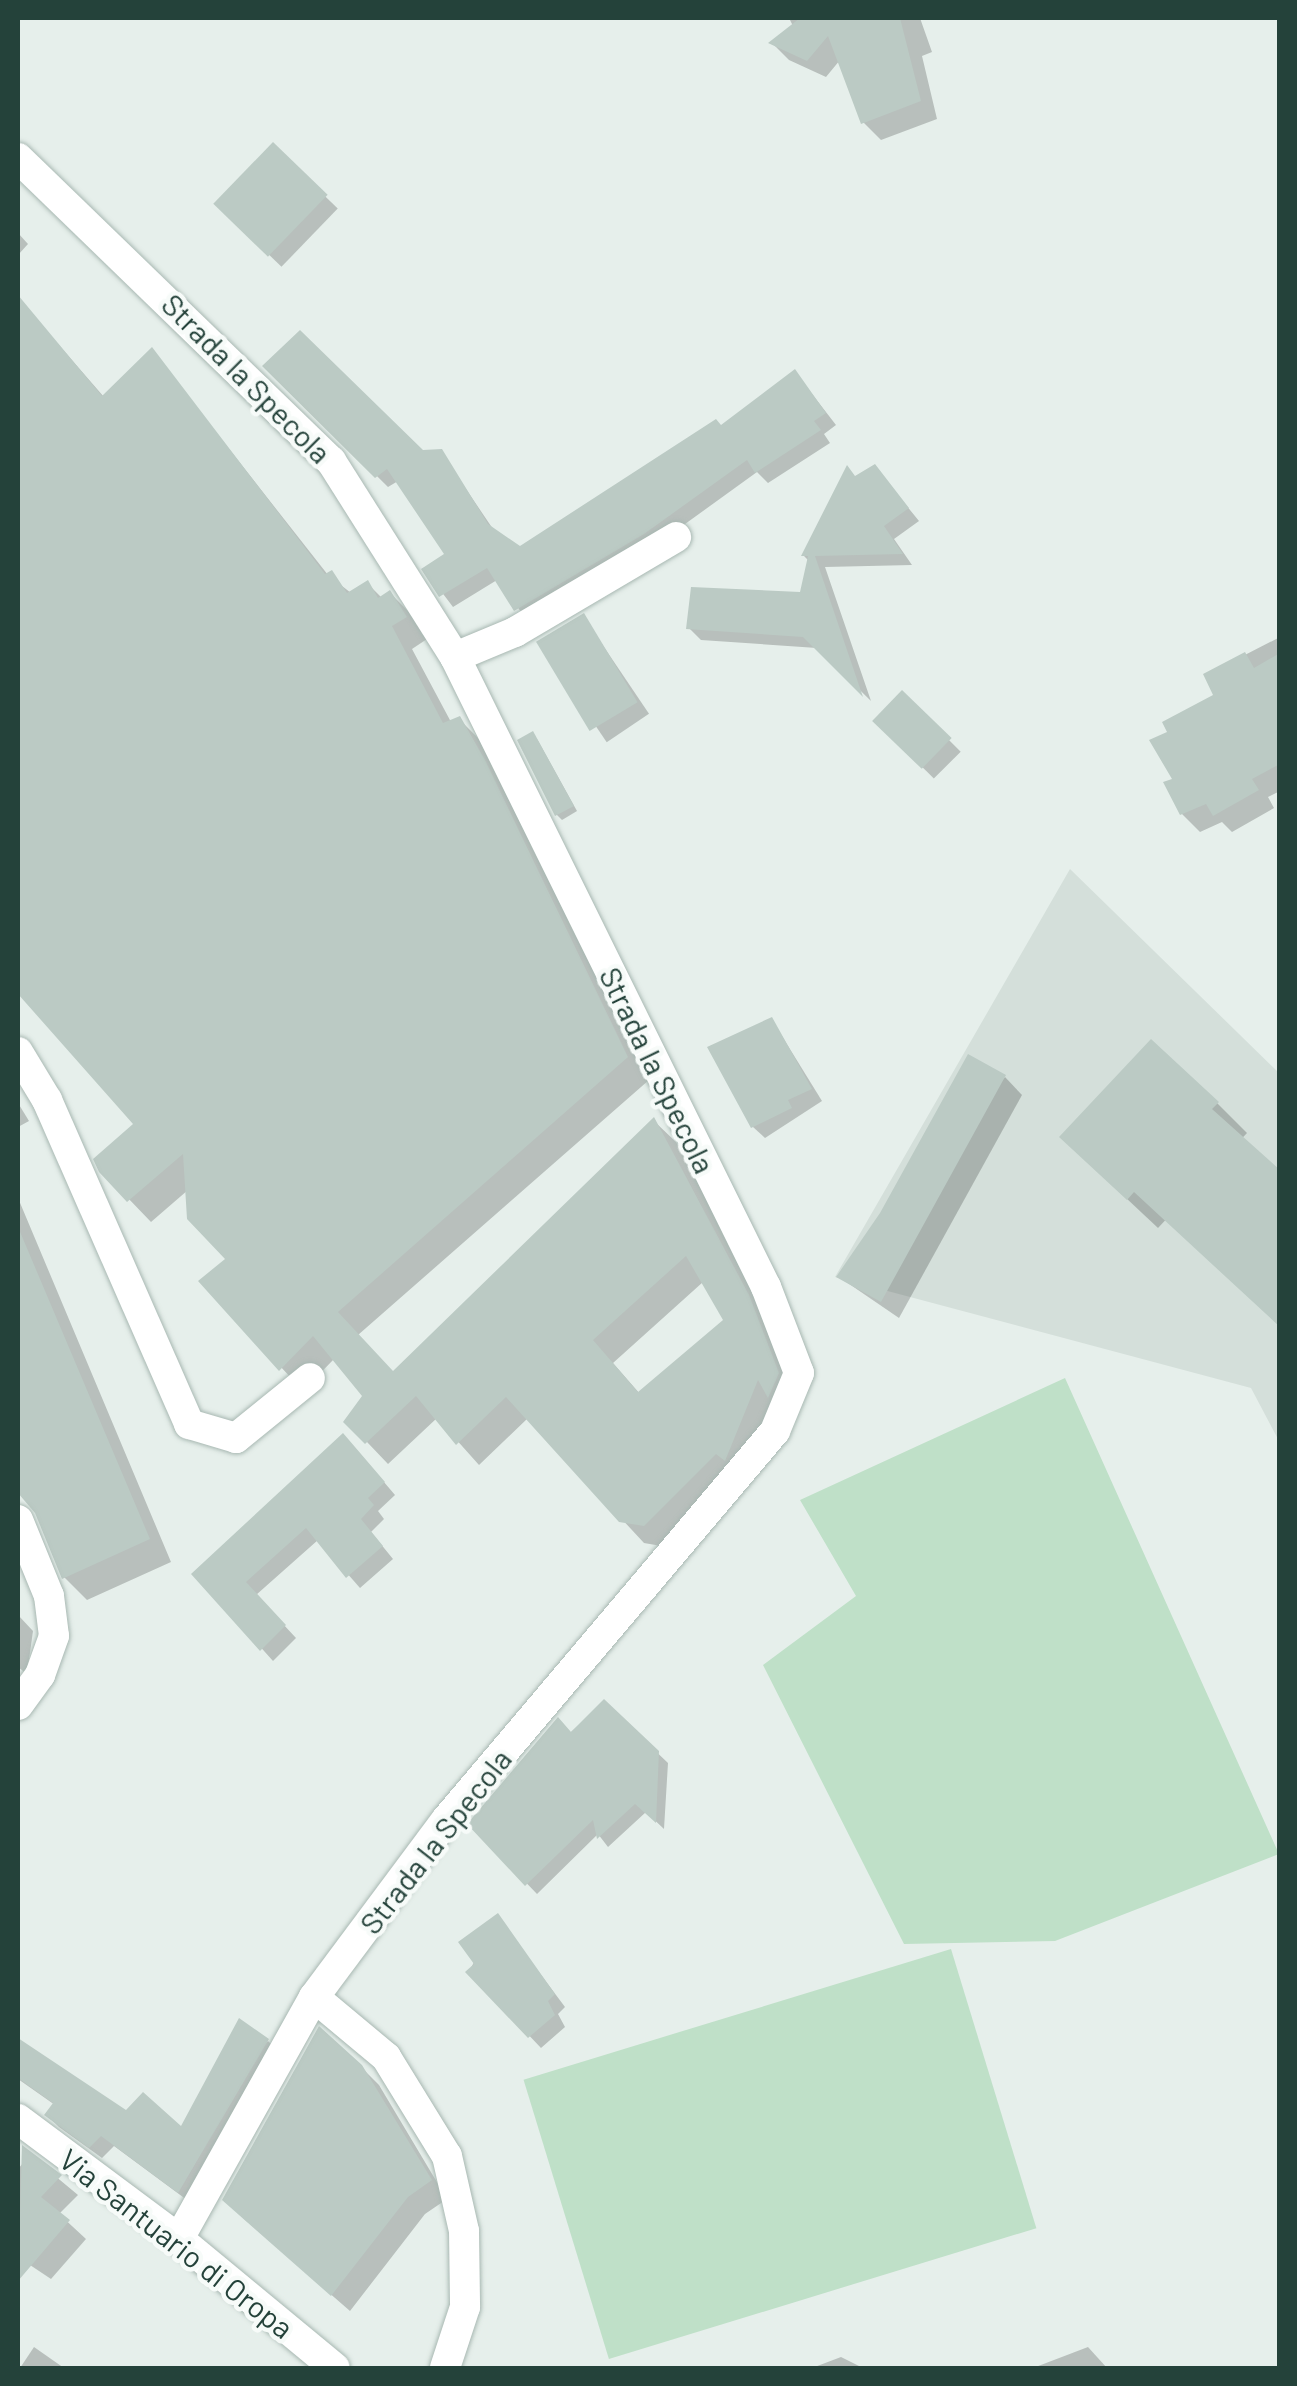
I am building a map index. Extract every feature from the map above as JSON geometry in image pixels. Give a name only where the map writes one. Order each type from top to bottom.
[{"type":"street","name":"Strada la Specola","points":[[18,158],[331,461],[455,657],[766,1287],[800,1373],[775,1430],[694,1534],[446,1820],[314,1997],[179,2239]]},
{"type":"street","points":[[455,657],[515,632],[676,537]]},
{"type":"street","points":[[18,1052],[47,1100],[189,1424],[236,1438],[310,1378]]},
{"type":"street","points":[[18,1520],[49,1596],[54,1636],[40,1675],[18,1706]]},
{"type":"street","points":[[314,1997],[386,2057],[447,2156],[464,2231],[465,2307],[445,2368]]},
{"type":"street","name":"Via Santuario di Oropa","points":[[18,2119],[179,2239],[335,2368]]},
{"type":"shaded area","points":[[1070,869],[1279,1073],[1279,1441],[1251,1388],[835,1277]]},
{"type":"green space","points":[[1065,1378],[1279,1854],[1055,1941],[904,1944],[763,1665],[856,1596],[800,1500]]},
{"type":"green space","points":[[951,1949],[1036,2228],[609,2359],[524,2080]]},
{"type":"building","points":[[800,18],[900,18],[921,101],[861,124],[828,36],[807,61],[768,43]]},
{"type":"building","points":[[273,142],[328,195],[268,257],[213,204]]},
{"type":"building","points":[[18,295],[102,396],[152,347],[325,574],[332,570],[347,593],[368,580],[378,598],[390,590],[407,617],[392,626],[443,723],[460,716],[485,760],[628,1057],[338,1312],[393,1371],[654,1117],[749,1295],[779,1373],[768,1398],[758,1380],[725,1461],[716,1454],[644,1526],[619,1522],[506,1397],[456,1445],[416,1396],[365,1444],[343,1422],[362,1396],[313,1336],[279,1371],[198,1281],[225,1259],[187,1219],[183,1154],[127,1202],[99,1172],[93,1159],[133,1124],[18,994]],"holes":[[[686,1256],[723,1320],[638,1392],[593,1340]]]},
{"type":"building","points":[[300,330],[423,450],[442,449],[488,524],[520,546],[716,419],[721,425],[795,369],[826,413],[814,421],[821,430],[755,473],[747,460],[644,534],[514,611],[487,568],[439,597],[421,569],[444,554],[387,469],[375,478],[262,366]]},
{"type":"building","points":[[875,464],[909,508],[884,526],[903,554],[815,556],[863,697],[803,637],[686,629],[691,587],[800,592],[808,556],[801,556],[847,465],[855,476]]},
{"type":"building","points":[[584,613],[638,702],[590,731],[536,642]]},
{"type":"building","points":[[1245,652],[1254,668],[1280,653],[1280,764],[1252,779],[1259,790],[1213,816],[1206,804],[1180,815],[1163,782],[1172,779],[1149,740],[1167,732],[1162,722],[1213,695],[1203,674]]},
{"type":"building","points":[[902,690],[952,738],[922,769],[872,721]]},
{"type":"building","points":[[533,731],[574,806],[555,816],[517,740]]},
{"type":"building","points":[[772,1017],[812,1089],[788,1100],[792,1108],[751,1128],[707,1047]]},
{"type":"building","points":[[1151,1039],[1219,1102],[1212,1109],[1280,1170],[1280,1327],[1134,1192],[1127,1200],[1059,1137]]},
{"type":"building","points":[[968,1054],[1006,1075],[881,1302],[836,1277],[880,1213]]},
{"type":"building","points":[[18,1227],[150,1539],[62,1579],[35,1513],[18,1493]]},
{"type":"building","points":[[343,1433],[385,1482],[368,1498],[374,1505],[361,1519],[383,1546],[346,1578],[306,1528],[246,1582],[286,1625],[260,1651],[191,1574]]},
{"type":"building","points":[[604,1699],[659,1751],[656,1823],[635,1804],[597,1839],[593,1820],[525,1886],[467,1824],[558,1717],[571,1732]]},
{"type":"building","points":[[498,1913],[555,1994],[548,2001],[555,2015],[528,2038],[465,1972],[474,1964],[458,1942]]},
{"type":"building","points":[[239,2018],[269,2039],[178,2193],[101,2136],[89,2148],[44,2115],[53,2103],[18,2078],[18,2038],[126,2110],[143,2092],[181,2126]]},
{"type":"building","points":[[319,2026],[362,2065],[432,2180],[408,2197],[331,2296],[222,2200]]},
{"type":"building","points":[[22,2145],[62,2175],[41,2197],[70,2220],[18,2281]]}]
